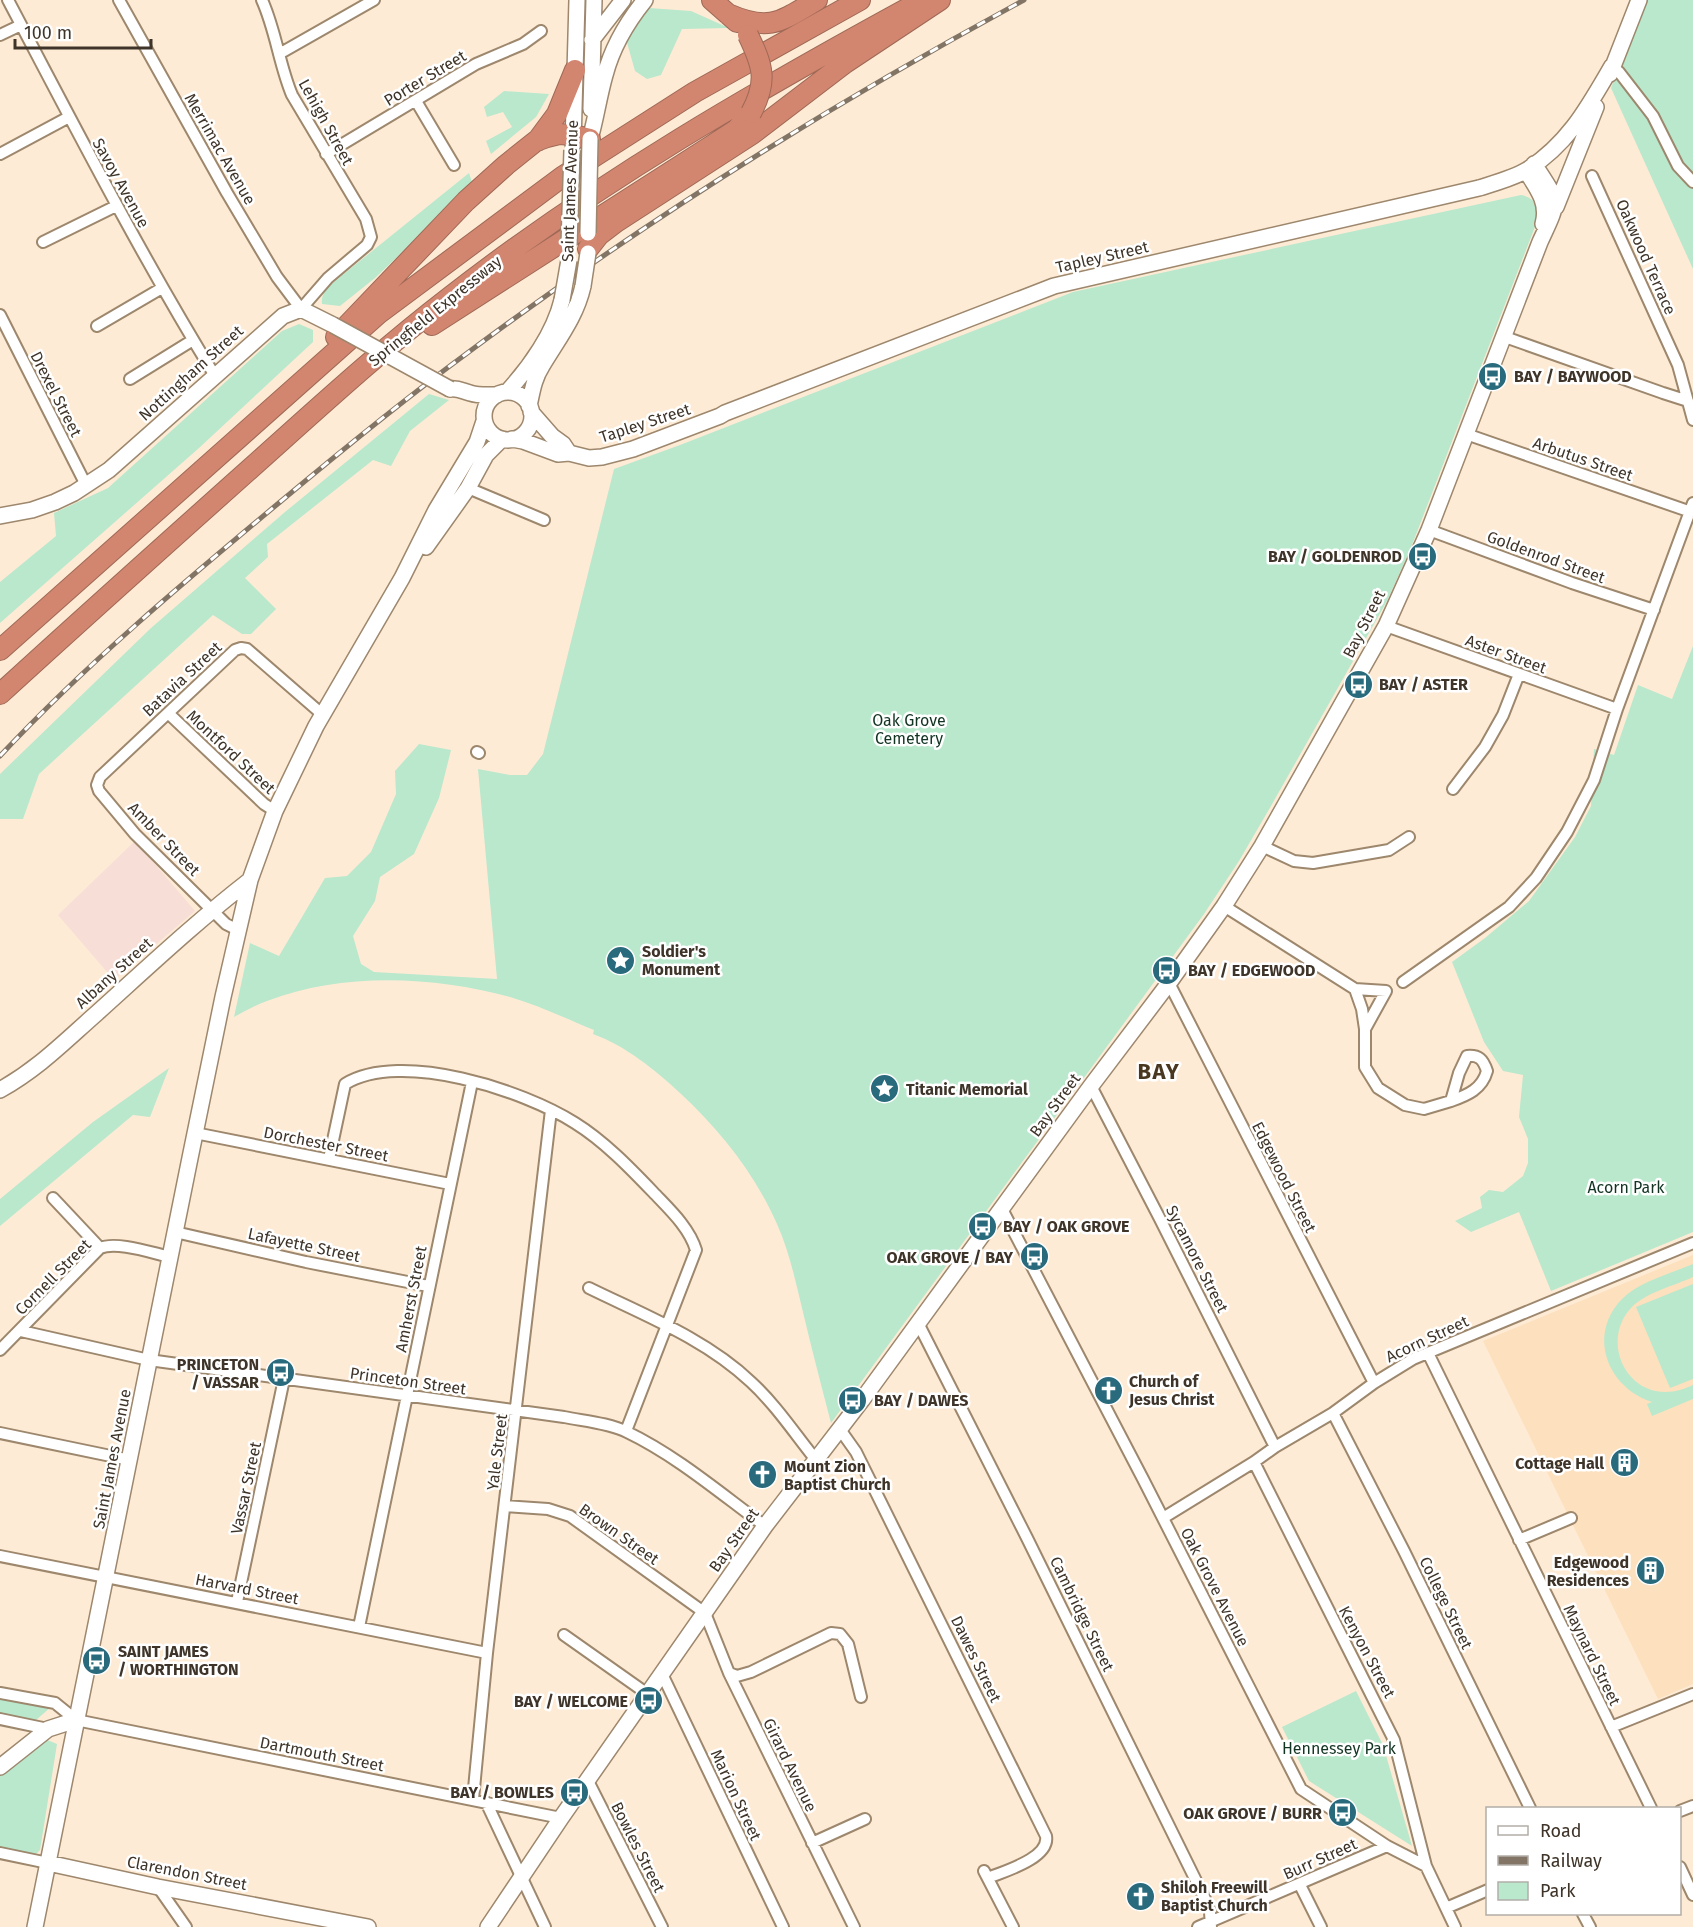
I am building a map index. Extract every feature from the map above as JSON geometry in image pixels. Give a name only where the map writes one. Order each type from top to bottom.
[{"type":"highway","points":[[343,386],[432,325],[736,130],[751,113],[759,97],[761,63],[748,35],[712,0]]},
{"type":"highway","points":[[728,14],[759,24],[771,24],[817,0]]},
{"type":"highway","name":"Springfield Expressway","points":[[0,650],[378,314],[562,177],[695,92],[860,0]]},
{"type":"highway","name":"Springfield Expressway","points":[[0,693],[343,386],[460,289],[536,233],[624,173],[780,80],[923,0]]},
{"type":"highway","points":[[580,248],[752,134],[845,63],[940,0]]},
{"type":"highway","points":[[285,396],[349,322],[466,201],[536,141],[557,114],[575,70]]},
{"type":"highway","points":[[536,141],[559,134],[579,141]]},
{"type":"main road","name":"Saint James Avenue","points":[[502,393],[521,377],[552,325],[580,248],[579,141],[575,70],[577,0]]},
{"type":"main road","name":"Saint James Avenue","points":[[530,409],[533,387],[541,367],[567,326],[583,286],[580,248],[579,141],[593,39],[594,0]]},
{"type":"main road","points":[[575,70],[593,39],[623,0]]},
{"type":"main road","points":[[579,141],[609,66],[635,13],[645,0]]},
{"type":"main road","points":[[1612,66],[1639,0]]},
{"type":"main road","name":"Tapley Street","points":[[507,439],[524,441],[558,454],[569,453],[589,458],[614,455],[1054,286],[1479,188],[1530,167],[1562,142],[1581,120],[1612,66]]},
{"type":"main road","name":"Bay Street","points":[[488,1927],[561,1818],[765,1526],[838,1428],[862,1400],[1169,983],[1224,906],[1262,846],[1386,626],[1429,530],[1540,242],[1570,174],[1612,66]]},
{"type":"main road","points":[[1530,167],[1555,196],[1554,210]]},
{"type":"main road","name":"Bay Street","points":[[1530,167],[1545,208],[1540,242]]},
{"type":"main road","points":[[301,309],[450,389],[472,405],[484,419],[491,433],[507,439]]},
{"type":"main road","name":"Nottingham Street","points":[[0,516],[32,510],[55,502],[86,485],[128,454],[283,316],[301,309]]},
{"type":"main road","points":[[450,389],[459,388],[481,395],[502,393],[520,396],[552,436],[569,453]]},
{"type":"main road","points":[[402,578],[436,510],[477,442],[488,402],[502,393]]},
{"type":"main road","points":[[402,578],[468,488],[486,455],[507,439],[523,434],[527,430],[530,424],[530,409]]},
{"type":"main road","name":"Saint James Avenue","points":[[35,1927],[195,1133],[250,880],[275,811],[323,715],[402,578]]},
{"type":"main road","name":"Albany Street","points":[[0,1090],[60,1048],[94,1015],[250,880]]},
{"type":"main road","points":[[0,1767],[48,1729],[76,1720]]},
{"type":"main road","name":"Clarendon Street","points":[[48,1863],[158,1887],[368,1927]]},
{"type":"street","name":"Savoy Avenue","points":[[8,0],[116,206],[215,376]]},
{"type":"street","name":"Merrimac Avenue","points":[[118,0],[227,193],[277,277],[301,309]]},
{"type":"street","name":"Lehigh Street","points":[[262,0],[270,17],[283,74],[292,95],[366,219]]},
{"type":"street","points":[[279,54],[374,0]]},
{"type":"street","points":[[0,35],[21,25]]},
{"type":"street","name":"Porter Street","points":[[326,154],[476,64],[523,44],[541,31]]},
{"type":"street","points":[[1612,66],[1653,116],[1678,166],[1693,182]]},
{"type":"street","points":[[416,101],[454,165]]},
{"type":"street","points":[[0,154],[69,117]]},
{"type":"street","name":"Oakwood Terrace","points":[[1592,176],[1678,365],[1693,420]]},
{"type":"street","points":[[43,242],[116,206]]},
{"type":"street","name":"Nottingham Street","points":[[301,309],[328,278],[367,245],[371,237],[366,219]]},
{"type":"street","points":[[97,326],[162,288]]},
{"type":"street","name":"Drexel Street","points":[[0,315],[86,485]]},
{"type":"street","points":[[1505,336],[1688,400]]},
{"type":"street","points":[[130,379],[193,340]]},
{"type":"street","name":"Arbutus Street","points":[[1466,434],[1692,507]]},
{"type":"street","points":[[468,488],[544,520]]},
{"type":"street","points":[[1403,982],[1509,907],[1536,878],[1567,832],[1594,780],[1617,710],[1692,507]]},
{"type":"street","name":"Goldenrod Street","points":[[1429,530],[1561,579],[1654,610]]},
{"type":"street","name":"Aster Street","points":[[1386,626],[1617,710]]},
{"type":"street","name":"Batavia Street","points":[[97,785],[100,777],[235,650],[241,648],[247,649],[323,715]]},
{"type":"street","points":[[1453,789],[1485,747],[1503,715],[1519,674]]},
{"type":"street","name":"Montford Street","points":[[168,713],[264,804],[275,811]]},
{"type":"street","name":"Amber Street","points":[[97,785],[99,791],[135,834],[226,924],[238,930]]},
{"type":"street","points":[[1262,846],[1294,861],[1313,863],[1389,850],[1409,837]]},
{"type":"street","points":[[1224,906],[1354,988],[1386,991],[1365,1029]]},
{"type":"street","name":"Edgewood Street","points":[[1169,983],[1374,1383]]},
{"type":"street","points":[[1354,988],[1362,1009],[1365,1029],[1365,1067],[1378,1089],[1405,1105],[1424,1109],[1452,1101]]},
{"type":"street","points":[[329,1159],[345,1084],[358,1076],[389,1072],[430,1073],[511,1092],[576,1123],[609,1150],[670,1210],[693,1238],[696,1250],[626,1431]]},
{"type":"street","name":"Amherst Street","points":[[359,1627],[472,1082]]},
{"type":"street","name":"Sycamore Street","points":[[1091,1086],[1275,1447]]},
{"type":"street","name":"Yale Street","points":[[472,1799],[551,1110]]},
{"type":"street","name":"Dorchester Street","points":[[195,1133],[450,1184]]},
{"type":"street","points":[[53,1198],[100,1248]]},
{"type":"street","name":"Oak Grove Avenue","points":[[1002,1209],[1301,1789],[1387,1846],[1426,1866]]},
{"type":"street","name":"Lafayette Street","points":[[175,1232],[306,1262],[428,1286]]},
{"type":"street","name":"Acorn Street","points":[[1163,1518],[1333,1413],[1374,1383],[1413,1359],[1693,1243]]},
{"type":"street","name":"Cornell Street","points":[[0,1350],[100,1248],[122,1247],[171,1257]]},
{"type":"street","points":[[588,1288],[699,1343],[728,1362],[752,1382],[772,1404],[816,1460]]},
{"type":"street","name":"Cambridge Street","points":[[918,1323],[1033,1548],[1206,1901],[1211,1924]]},
{"type":"street","name":"Princeton Street","points":[[21,1331],[149,1360],[517,1411],[626,1431],[668,1456],[765,1526]]},
{"type":"street","name":"Maynard Street","points":[[1428,1353],[1650,1807]]},
{"type":"street","name":"Vassar Street","points":[[237,1602],[284,1379]]},
{"type":"street","name":"College Street","points":[[1333,1413],[1529,1807]]},
{"type":"street","name":"Dawes Street","points":[[838,1428],[856,1452],[1046,1836],[1046,1846],[1036,1856],[986,1874],[1013,1927]]},
{"type":"street","points":[[0,1433],[130,1460]]},
{"type":"street","name":"Kenyon Street","points":[[1254,1462],[1394,1740],[1426,1866]]},
{"type":"street","name":"Brown Street","points":[[506,1506],[548,1509],[570,1516],[705,1613]]},
{"type":"street","points":[[1520,1540],[1571,1518]]},
{"type":"street","name":"Harvard Street","points":[[0,1556],[488,1653]]},
{"type":"street","name":"Girard Avenue","points":[[705,1613],[729,1673],[854,1927]]},
{"type":"street","points":[[729,1673],[737,1676],[751,1672],[831,1633],[840,1634],[848,1644],[861,1697]]},
{"type":"street","points":[[564,1635],[649,1695]]},
{"type":"street","name":"Marion Street","points":[[662,1674],[783,1927]]},
{"type":"street","points":[[0,1693],[55,1704],[76,1720]]},
{"type":"street","points":[[1611,1726],[1693,1694]]},
{"type":"street","points":[[0,1719],[48,1729]]},
{"type":"street","name":"Dartmouth Street","points":[[76,1720],[561,1818]]},
{"type":"street","name":"Bowles Street","points":[[588,1781],[662,1927]]},
{"type":"street","points":[[486,1802],[545,1927]]},
{"type":"street","points":[[812,1844],[865,1819]]},
{"type":"street","name":"Burr Street","points":[[1198,1927],[1211,1924],[1387,1846]]},
{"type":"street","name":"Clarendon Street","points":[[0,1853],[48,1863]]},
{"type":"street","points":[[1426,1866],[1455,1927]]},
{"type":"street","points":[[1681,1869],[1693,1894]]},
{"type":"street","points":[[1300,1885],[1321,1927]]},
{"type":"street","points":[[158,1887],[186,1927]]},
{"type":"street","points":[[1446,1908],[1486,1891]]},
{"type":"shaded area","points":[[135,841],[195,911],[114,980],[58,915]]},
{"type":"shaded area","points":[[1693,1255],[1693,1684],[1658,1699],[1483,1341]]},
{"type":"green space","points":[[1645,0],[1693,0],[1693,269],[1611,88]]},
{"type":"green space","points":[[649,8],[691,11],[729,28],[682,29],[661,75],[647,79],[635,71],[626,39]]},
{"type":"green space","points":[[504,91],[549,94],[536,117],[491,154],[486,141],[512,127],[503,112],[487,117],[484,107]]},
{"type":"green space","points":[[469,173],[473,185],[375,278],[340,306],[322,304],[325,292],[334,282]]},
{"type":"green space","name":"Oak Grove Cemetery","points":[[1521,195],[1533,200],[1538,219],[1410,550],[1387,601],[1239,861],[1204,914],[831,1423],[791,1265],[781,1234],[768,1206],[747,1170],[709,1122],[640,1059],[593,1034],[594,1030],[531,1004],[481,990],[419,981],[357,981],[326,985],[267,1001],[234,1017],[250,943],[279,956],[325,878],[347,876],[371,852],[396,794],[395,771],[419,744],[451,750],[439,798],[414,854],[380,877],[375,901],[353,936],[361,964],[374,972],[497,979],[478,769],[510,775],[527,775],[543,754],[614,469],[1073,292]]},
{"type":"green space","points":[[299,324],[313,330],[313,342],[199,448],[0,623],[0,582],[56,536],[54,513],[108,488],[282,331]]},
{"type":"green space","points":[[429,394],[449,400],[410,431],[391,466],[373,460],[267,544],[268,557],[245,578],[276,609],[251,634],[242,634],[213,615],[39,774],[23,819],[0,819],[0,774],[151,628],[285,512]]},
{"type":"green space","name":"Acorn Park","points":[[1693,646],[1693,1232],[1551,1291],[1519,1212],[1471,1232],[1455,1221],[1482,1208],[1480,1197],[1489,1190],[1503,1192],[1523,1176],[1528,1163],[1528,1139],[1519,1117],[1523,1075],[1503,1071],[1484,1042],[1452,962],[1529,901],[1575,837],[1591,806],[1594,749],[1614,755],[1638,685],[1672,699]]},
{"type":"green space","points":[[169,1068],[150,1117],[133,1115],[0,1226],[0,1199],[93,1122]]},
{"type":"green space","points":[[1693,1264],[1693,1277],[1637,1302],[1622,1321],[1618,1334],[1618,1348],[1622,1362],[1628,1374],[1638,1383],[1651,1390],[1666,1392],[1693,1385],[1693,1399],[1652,1416],[1647,1404],[1652,1402],[1636,1395],[1623,1385],[1614,1372],[1607,1358],[1604,1343],[1606,1328],[1611,1313],[1622,1299],[1637,1287]]},
{"type":"green space","points":[[1693,1284],[1693,1379],[1670,1388],[1636,1307]]},
{"type":"green space","name":"Hennessey Park","points":[[1356,1691],[1383,1745],[1412,1846],[1309,1781],[1282,1727]]},
{"type":"green space","points":[[0,1697],[51,1707],[36,1720],[0,1713]]},
{"type":"green space","points":[[45,1739],[57,1744],[40,1850],[36,1854],[0,1847],[0,1775]]},
{"type":"railway","points":[[0,756],[101,656],[172,593],[349,445],[466,354],[601,258],[739,167],[880,81],[1024,0]]},
{"type":"place","name":"BAY / BAYWOOD","points":[[1493,376]]},
{"type":"place","name":"BAY / GOLDENROD","points":[[1423,556]]},
{"type":"place","name":"BAY / ASTER","points":[[1358,684]]},
{"type":"place","name":"Soldier's Monument","points":[[621,960]]},
{"type":"place","name":"BAY / EDGEWOOD","points":[[1167,970]]},
{"type":"place","name":"Titanic Memorial","points":[[885,1089]]},
{"type":"place","name":"BAY / OAK GROVE","points":[[982,1226]]},
{"type":"place","name":"OAK GROVE / BAY","points":[[1034,1257]]},
{"type":"place","name":"PRINCETON / VASSAR","points":[[280,1373]]},
{"type":"place","name":"Church of Jesus Christ","points":[[1108,1390]]},
{"type":"place","name":"BAY / DAWES","points":[[853,1400]]},
{"type":"place","name":"Cottage Hall","points":[[1625,1463]]},
{"type":"place","name":"Mount Zion Baptist Church","points":[[763,1475]]},
{"type":"place","name":"Edgewood Residences","points":[[1650,1571]]},
{"type":"place","name":"SAINT JAMES / WORTHINGTON","points":[[97,1660]]},
{"type":"place","name":"BAY / WELCOME","points":[[649,1701]]},
{"type":"place","name":"BAY / BOWLES","points":[[575,1792]]},
{"type":"place","name":"OAK GROVE / BURR","points":[[1343,1813]]},
{"type":"place","name":"Shiloh Freewill Baptist Church","points":[[1140,1896]]},
{"type":"district","name":"BAY","points":[[1159,1071]]}]
